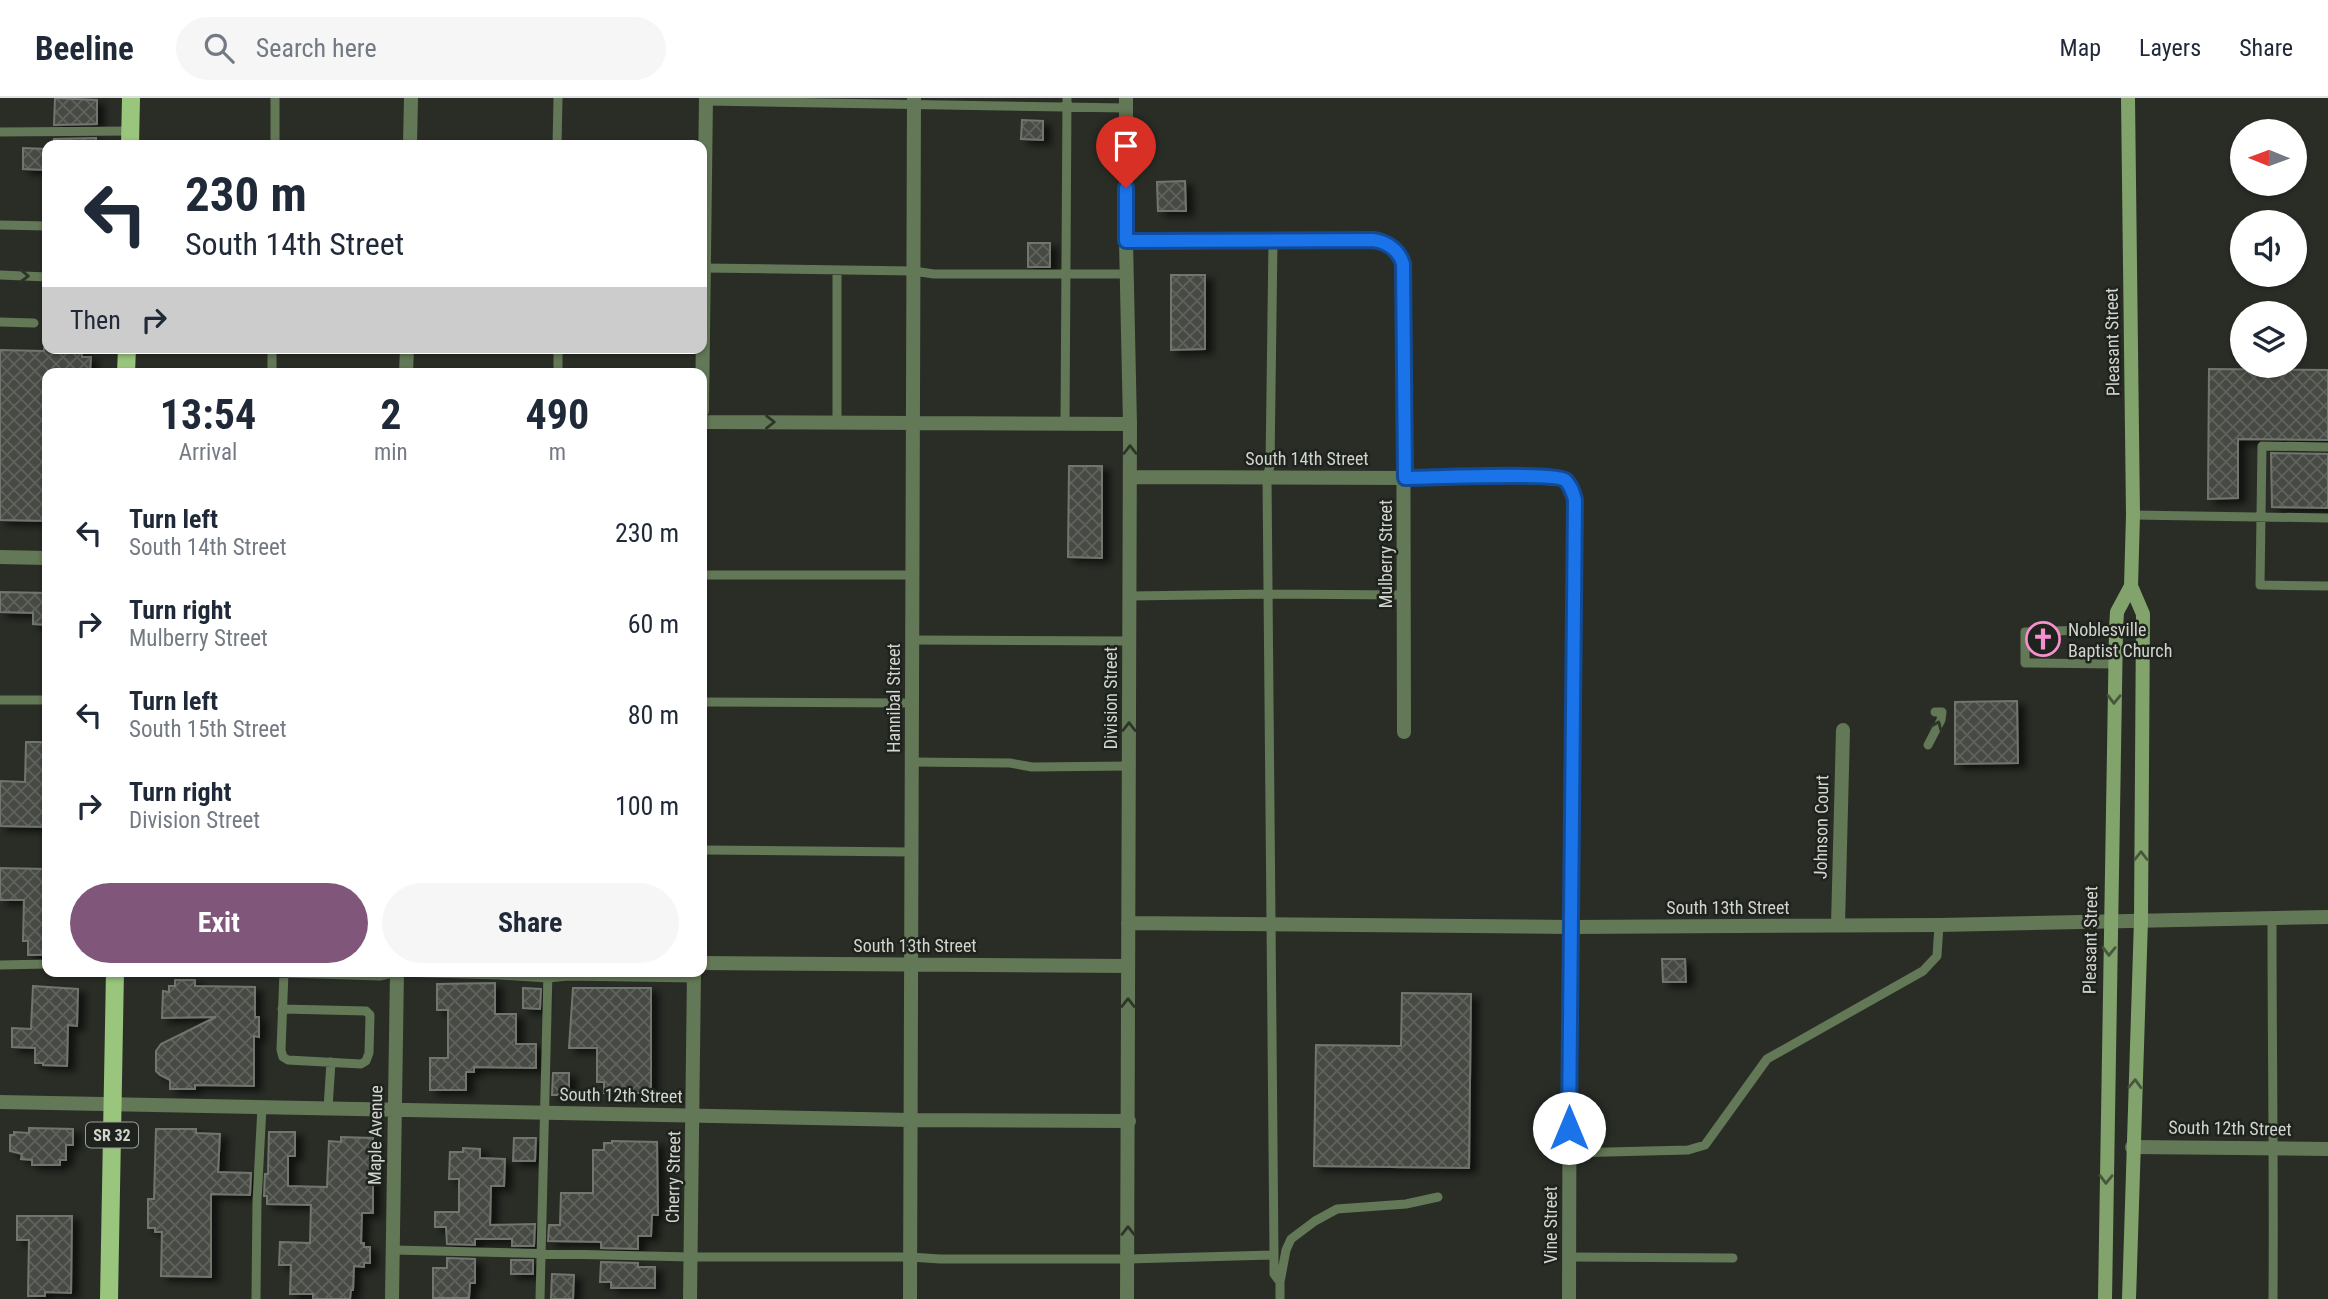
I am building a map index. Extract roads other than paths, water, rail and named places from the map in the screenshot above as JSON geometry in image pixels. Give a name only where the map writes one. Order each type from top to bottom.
[{"type":"main road","points":[[130,138],[131,98]]},
{"type":"main road","name":"SR 32","points":[[110,1299],[115,977]]},
{"type":"street","points":[[410,140],[411,98]]},
{"type":"street","name":"Pleasant Street","points":[[2128,98],[2133,515],[2131,586],[2143,614],[2141,920],[2129,1299]]},
{"type":"street","points":[[704,140],[706,99]]},
{"type":"street","name":"Hannibal Street","points":[[910,1299],[914,101]]},
{"type":"street","name":"Division Street","points":[[1126,103],[1130,424],[1128,1299]]},
{"type":"street","points":[[1126,241],[1273,240]]},
{"type":"street","name":"Mulberry Street","points":[[1273,240],[1381,241],[1397,252],[1403,264],[1404,732]]},
{"type":"street","points":[[707,422],[1130,424]]},
{"type":"street","name":"South 14th Street","points":[[1130,477],[1508,476],[1556,477],[1567,481]]},
{"type":"street","name":"Vine Street","points":[[1567,481],[1575,500],[1569,1299]]},
{"type":"street","points":[[0,557],[42,558]]},
{"type":"street","name":"Pleasant Street","points":[[2105,1299],[2116,629],[2117,612],[2131,586]]},
{"type":"street","name":"Johnson Court","points":[[1838,925],[1843,730]]},
{"type":"street","name":"South 13th Street","points":[[1128,923],[1570,927],[1939,925],[2328,918]]},
{"type":"street","name":"South 13th Street","points":[[707,963],[1128,966]]},
{"type":"street","name":"Maple Avenue","points":[[392,1299],[397,977]]},
{"type":"street","name":"Cherry Street","points":[[690,1299],[694,977]]},
{"type":"street","name":"South 12th Street","points":[[0,1101],[911,1120],[1129,1121]]},
{"type":"street","name":"South 12th Street","points":[[2132,1147],[2328,1149]]},
{"type":"lane","points":[[275,98],[275,140]]},
{"type":"lane","points":[[557,140],[558,98]]},
{"type":"lane","points":[[706,99],[1126,103]]},
{"type":"lane","points":[[1065,424],[1067,102]]},
{"type":"lane","points":[[0,132],[130,138]]},
{"type":"lane","points":[[0,225],[42,226]]},
{"type":"lane","points":[[1273,240],[1268,477],[1271,924],[1274,1274],[1280,1282]]},
{"type":"lane","points":[[707,268],[913,271],[934,274],[1127,274]]},
{"type":"lane","points":[[837,270],[837,422]]},
{"type":"lane","points":[[0,275],[42,277]]},
{"type":"lane","points":[[0,322],[34,323]]},
{"type":"lane","points":[[2328,447],[2262,446],[2260,585],[2328,586]]},
{"type":"lane","points":[[2133,515],[2328,518]]},
{"type":"lane","points":[[707,575],[912,575]]},
{"type":"lane","points":[[1130,596],[1404,595]]},
{"type":"lane","points":[[2115,664],[2025,663],[2025,632],[2116,629]]},
{"type":"lane","points":[[912,640],[1129,641]]},
{"type":"lane","points":[[0,700],[42,700]]},
{"type":"lane","points":[[707,702],[912,703]]},
{"type":"lane","points":[[1928,745],[1941,720],[1942,712],[1935,712]]},
{"type":"lane","points":[[912,762],[1032,767],[1129,766]]},
{"type":"lane","points":[[707,850],[911,852]]},
{"type":"lane","points":[[2272,918],[2273,1299]]},
{"type":"lane","points":[[1569,1153],[1688,1150],[1705,1144],[1767,1059],[1923,971],[1937,956],[1939,925]]},
{"type":"lane","points":[[0,965],[42,964]]},
{"type":"lane","points":[[282,1009],[366,1011],[370,1016],[366,1061],[361,1064],[288,1060],[283,1057],[281,1050],[282,1009],[284,977]]},
{"type":"lane","points":[[540,1299],[548,977]]},
{"type":"lane","points":[[328,1108],[331,1062]]},
{"type":"lane","points":[[256,1299],[262,1107]]},
{"type":"lane","points":[[1280,1299],[1286,1250],[1291,1239],[1315,1221],[1337,1209],[1406,1204],[1438,1196]]},
{"type":"lane","points":[[393,1250],[940,1259],[1128,1259],[1274,1255]]},
{"type":"lane","points":[[1569,1257],[1733,1258]]},
{"type":"place","name":"Noblesville Baptist Church","points":[[2043,639]]}]
